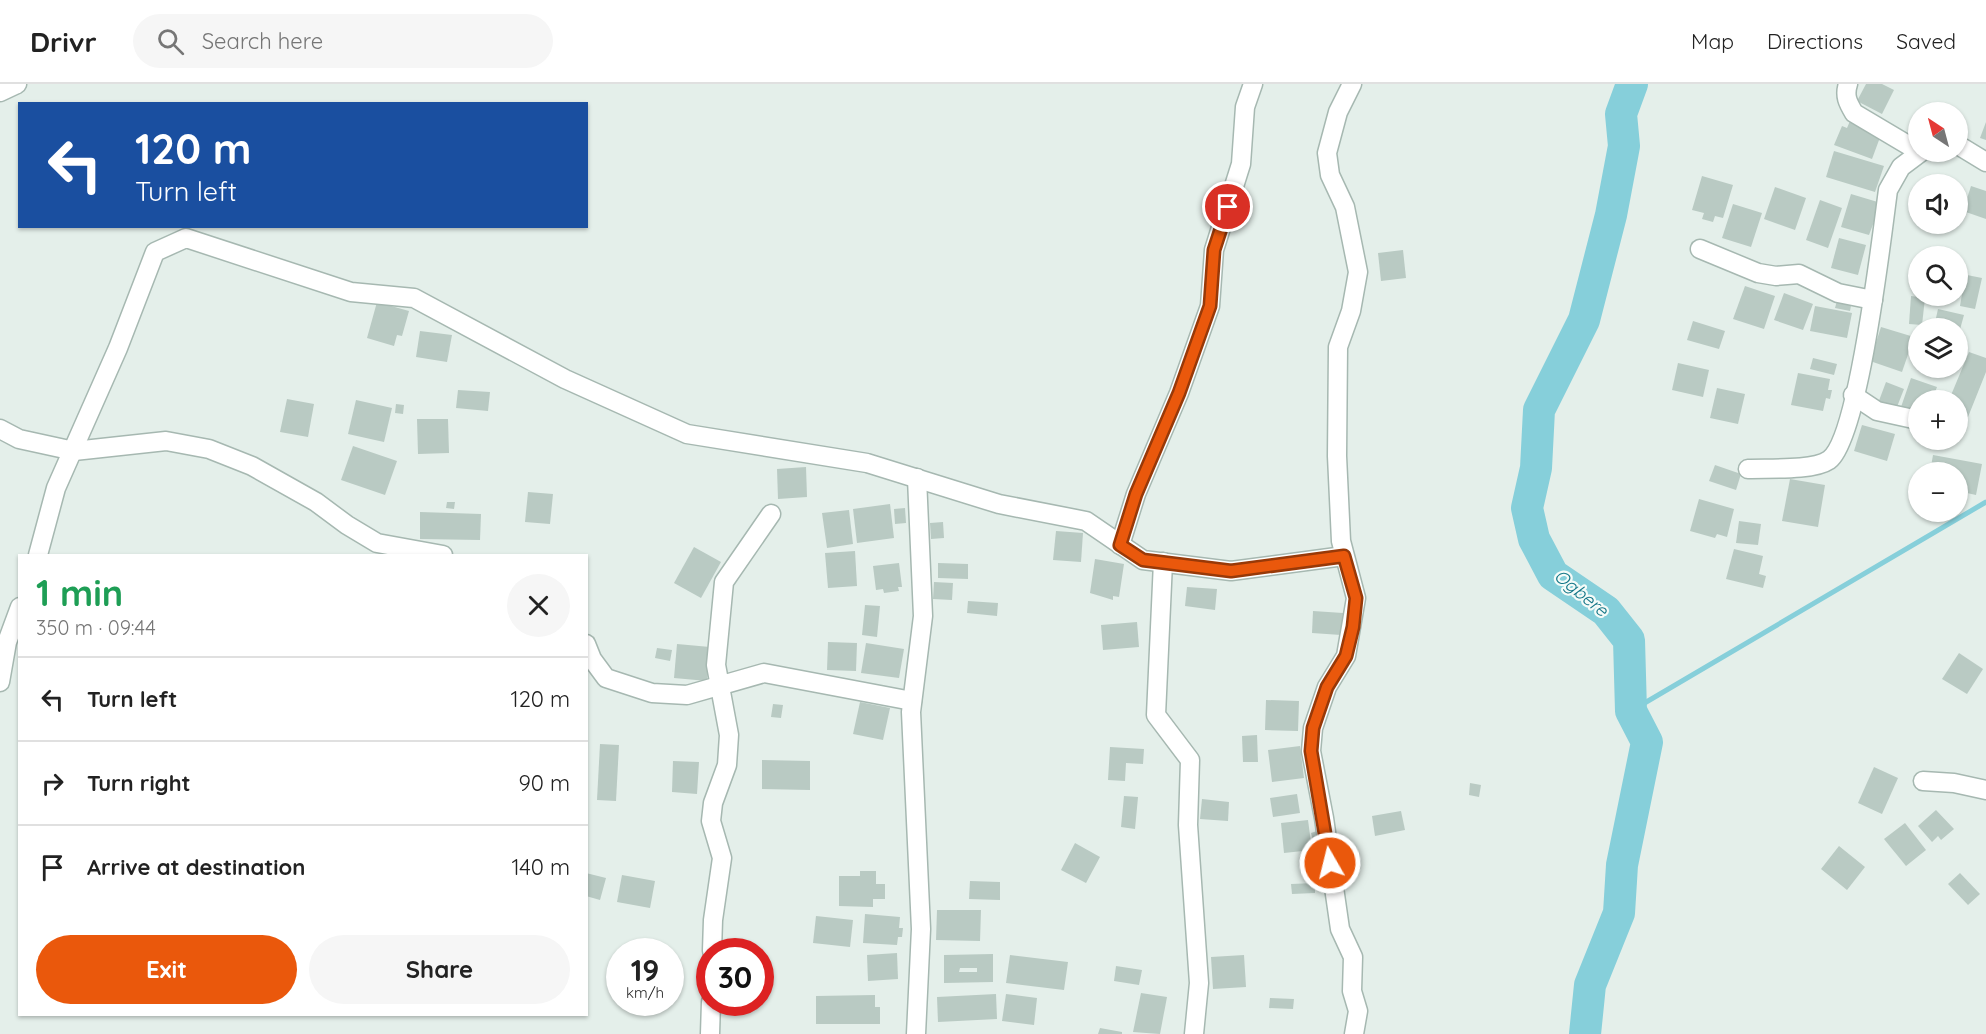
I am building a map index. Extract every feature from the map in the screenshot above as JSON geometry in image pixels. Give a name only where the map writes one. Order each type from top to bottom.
[{"type":"street","points":[[0,92],[18,84]]},
{"type":"street","points":[[1120,545],[1136,494],[1179,393],[1210,306],[1214,250],[1241,164],[1245,107],[1253,84]]},
{"type":"street","points":[[1352,84],[1338,112],[1327,153],[1330,175],[1345,207],[1358,272],[1351,311],[1338,347],[1337,456],[1344,556],[1356,598],[1353,627],[1346,656],[1327,687],[1313,728],[1311,751],[1324,818],[1340,929],[1353,957],[1352,991],[1358,1011],[1354,1034]]},
{"type":"street","points":[[1848,84],[1846,92],[1848,103],[1854,113],[1908,145]]},
{"type":"street","points":[[1968,151],[1986,162]]},
{"type":"street","points":[[1748,469],[1806,466],[1826,462],[1834,456],[1843,435],[1866,346],[1888,190],[1901,167],[1908,161]]},
{"type":"street","points":[[38,554],[56,488],[74,451],[154,252],[186,238],[351,292],[414,298],[565,379],[687,434],[867,463],[999,504],[1086,522],[1143,560],[1231,571],[1344,556]]},
{"type":"street","points":[[1700,249],[1758,273],[1776,276],[1799,274],[1838,293],[1873,300]]},
{"type":"street","points":[[1853,395],[1877,411],[1908,418]]},
{"type":"street","points":[[0,429],[19,439],[74,451],[166,441],[208,449],[252,466],[316,502],[377,543],[438,554]]},
{"type":"street","points":[[916,1034],[921,929],[912,701],[923,616],[917,478]]},
{"type":"street","points":[[712,938],[722,858],[711,821],[712,803],[727,765],[729,735],[716,665],[717,635],[724,582],[771,514]]},
{"type":"street","points":[[1163,562],[1156,715],[1190,760],[1188,825],[1200,983],[1194,1034]]},
{"type":"street","points":[[0,682],[7,642],[18,612]]},
{"type":"street","points":[[588,649],[592,659],[606,678],[652,693],[687,695],[764,673],[912,701]]},
{"type":"street","points":[[1923,781],[1954,783],[1986,790]]},
{"type":"street","points":[[710,1034],[711,1016]]},
{"type":"building","points":[[1866,84],[1882,84],[1894,90],[1882,114],[1857,101]]},
{"type":"building","points":[[1850,121],[1882,132],[1872,159],[1834,145],[1842,126],[1847,128]]},
{"type":"building","points":[[1986,122],[1986,140],[1980,138]]},
{"type":"building","points":[[1834,151],[1884,166],[1875,192],[1826,177]]},
{"type":"building","points":[[1702,176],[1733,185],[1723,218],[1715,216],[1713,222],[1702,219],[1704,213],[1692,210]]},
{"type":"building","points":[[1971,186],[1986,191],[1986,219],[1968,213],[1968,195]]},
{"type":"building","points":[[1775,187],[1806,198],[1795,230],[1764,219]]},
{"type":"building","points":[[1851,194],[1881,203],[1869,235],[1841,227]]},
{"type":"building","points":[[1820,200],[1842,208],[1828,248],[1806,240]]},
{"type":"building","points":[[1733,204],[1762,213],[1751,247],[1722,238]]},
{"type":"building","points":[[1839,238],[1866,245],[1858,275],[1831,268]]},
{"type":"building","points":[[1403,250],[1406,278],[1381,281],[1378,253]]},
{"type":"building","points":[[1968,275],[1982,278],[1975,309],[1960,306],[1968,306]]},
{"type":"building","points":[[1745,286],[1775,296],[1764,329],[1733,319]]},
{"type":"building","points":[[1784,293],[1813,304],[1803,330],[1774,320]]},
{"type":"building","points":[[1838,297],[1852,300],[1850,311],[1835,308]]},
{"type":"building","points":[[377,302],[409,311],[402,336],[397,335],[394,346],[367,338]]},
{"type":"building","points":[[1815,306],[1852,313],[1847,338],[1810,331]]},
{"type":"building","points":[[1910,306],[1924,306],[1923,318],[1909,318]]},
{"type":"building","points":[[1938,309],[1964,315],[1963,318],[1936,318]]},
{"type":"building","points":[[1693,321],[1725,331],[1719,349],[1687,340]]},
{"type":"building","points":[[1881,327],[1908,335],[1908,354],[1902,372],[1870,361]]},
{"type":"building","points":[[420,331],[452,335],[447,362],[416,357]]},
{"type":"building","points":[[1969,352],[1986,358],[1986,372],[1968,417],[1968,390],[1953,390],[1958,378],[1968,378]]},
{"type":"building","points":[[1813,358],[1837,364],[1834,375],[1810,369]]},
{"type":"building","points":[[1678,363],[1709,370],[1703,397],[1672,390]]},
{"type":"building","points":[[1798,373],[1830,379],[1828,390],[1832,390],[1830,399],[1826,398],[1823,411],[1791,405]]},
{"type":"building","points":[[1911,378],[1937,387],[1936,390],[1908,390],[1908,409],[1901,407]]},
{"type":"building","points":[[1886,382],[1904,389],[1895,412],[1877,406]]},
{"type":"building","points":[[1717,388],[1745,394],[1738,424],[1710,418]]},
{"type":"building","points":[[458,390],[490,392],[488,411],[456,408]]},
{"type":"building","points":[[287,399],[314,404],[308,437],[280,432]]},
{"type":"building","points":[[356,400],[392,408],[384,442],[348,434]]},
{"type":"building","points":[[396,404],[404,405],[403,414],[395,413]]},
{"type":"building","points":[[417,419],[448,419],[449,453],[418,454]]},
{"type":"building","points":[[1862,425],[1895,434],[1887,461],[1854,451]]},
{"type":"building","points":[[353,446],[397,461],[385,495],[341,480]]},
{"type":"building","points":[[1933,455],[1982,464],[1976,495],[1968,493],[1968,462],[1932,462]]},
{"type":"building","points":[[1715,465],[1741,474],[1736,490],[1709,481]]},
{"type":"building","points":[[806,467],[807,497],[778,499],[777,469]]},
{"type":"building","points":[[1790,479],[1825,485],[1818,527],[1782,521]]},
{"type":"building","points":[[528,492],[553,494],[550,524],[525,522]]},
{"type":"building","points":[[1699,499],[1734,509],[1727,537],[1717,534],[1715,538],[1690,531]]},
{"type":"building","points":[[447,502],[455,502],[454,509],[446,508]]},
{"type":"building","points":[[890,504],[894,538],[857,543],[853,509]]},
{"type":"building","points":[[905,508],[906,523],[895,524],[894,509]]},
{"type":"building","points":[[849,510],[853,544],[827,548],[822,513]]},
{"type":"building","points":[[420,512],[481,514],[480,540],[420,539]]},
{"type":"building","points":[[1739,521],[1761,524],[1758,545],[1736,543]]},
{"type":"building","points":[[943,522],[944,538],[931,539],[930,523]]},
{"type":"building","points":[[1056,531],[1083,533],[1081,562],[1053,560]]},
{"type":"building","points":[[694,547],[721,562],[701,598],[674,583]]},
{"type":"building","points":[[1734,549],[1763,556],[1759,574],[1766,576],[1763,588],[1726,579]]},
{"type":"building","points":[[855,551],[857,586],[828,588],[825,553]]},
{"type":"building","points":[[1095,559],[1124,564],[1119,597],[1113,596],[1113,600],[1090,593]]},
{"type":"building","points":[[899,563],[902,587],[898,587],[899,591],[884,593],[883,589],[876,590],[873,566]]},
{"type":"building","points":[[938,563],[968,564],[968,579],[938,578]]},
{"type":"building","points":[[934,582],[953,583],[952,600],[933,599]]},
{"type":"building","points":[[1187,587],[1217,589],[1215,610],[1185,606]]},
{"type":"building","points":[[968,601],[998,603],[997,616],[967,613]]},
{"type":"building","points":[[865,605],[880,606],[877,637],[862,635]]},
{"type":"building","points":[[1313,611],[1343,613],[1341,635],[1312,633]]},
{"type":"building","points":[[1137,622],[1139,647],[1103,650],[1101,625]]},
{"type":"building","points":[[828,642],[857,643],[856,671],[827,670]]},
{"type":"building","points":[[866,643],[904,649],[899,678],[861,673]]},
{"type":"building","points":[[677,644],[710,647],[707,681],[674,678]]},
{"type":"building","points":[[657,648],[672,650],[670,661],[655,658]]},
{"type":"building","points":[[1959,653],[1983,669],[1967,694],[1942,679]]},
{"type":"building","points":[[1266,700],[1299,701],[1298,731],[1265,730]]},
{"type":"building","points":[[860,702],[890,708],[883,740],[853,734]]},
{"type":"building","points":[[773,704],[783,705],[781,718],[771,717]]},
{"type":"building","points":[[1257,735],[1258,762],[1243,762],[1242,736]]},
{"type":"building","points":[[600,744],[619,745],[616,801],[597,800]]},
{"type":"building","points":[[1300,746],[1304,778],[1272,782],[1268,750]]},
{"type":"building","points":[[1110,747],[1144,749],[1143,764],[1126,763],[1125,781],[1108,780]]},
{"type":"building","points":[[762,760],[810,761],[810,790],[762,789]]},
{"type":"building","points":[[673,761],[699,762],[697,794],[672,792]]},
{"type":"building","points":[[1874,767],[1898,778],[1882,814],[1858,803]]},
{"type":"building","points":[[1470,783],[1481,785],[1479,797],[1469,795]]},
{"type":"building","points":[[1297,794],[1300,813],[1273,817],[1270,798]]},
{"type":"building","points":[[1124,796],[1138,797],[1135,829],[1121,827]]},
{"type":"building","points":[[1202,799],[1229,802],[1228,821],[1200,819]]},
{"type":"building","points":[[1936,810],[1954,829],[1941,840],[1938,836],[1932,842],[1918,826]]},
{"type":"building","points":[[1401,811],[1405,830],[1375,836],[1372,816]]},
{"type":"building","points":[[1308,820],[1312,850],[1284,853],[1281,823]]},
{"type":"building","points":[[1905,823],[1926,850],[1906,866],[1884,839]]},
{"type":"building","points":[[1320,830],[1322,839],[1313,841],[1311,833]]},
{"type":"building","points":[[1075,843],[1100,857],[1086,883],[1061,870]]},
{"type":"building","points":[[1839,846],[1865,867],[1847,890],[1821,869]]},
{"type":"building","points":[[860,871],[876,871],[876,884],[885,884],[885,899],[873,899],[873,907],[839,906],[839,876],[860,876]]},
{"type":"building","points":[[1960,873],[1980,894],[1968,905],[1948,884]]},
{"type":"building","points":[[588,874],[606,878],[600,900],[588,897]]},
{"type":"building","points":[[622,875],[655,881],[650,908],[617,902]]},
{"type":"building","points":[[970,881],[1000,882],[1000,900],[969,899]]},
{"type":"building","points":[[1315,883],[1315,893],[1292,894],[1291,884]]},
{"type":"building","points":[[937,910],[981,910],[980,941],[936,940]]},
{"type":"building","points":[[865,914],[900,917],[899,928],[903,928],[902,937],[898,937],[897,945],[863,943]]},
{"type":"building","points":[[816,916],[853,920],[850,947],[813,943]]},
{"type":"building","points":[[897,953],[898,979],[868,981],[867,955]]},
{"type":"building","points":[[993,954],[993,982],[944,983],[944,955]],"holes":[[[960,968],[977,968],[977,972],[959,972]]]},
{"type":"building","points":[[1010,955],[1068,962],[1064,990],[1006,983]]},
{"type":"building","points":[[1244,955],[1246,987],[1213,989],[1211,957]]},
{"type":"building","points":[[1116,966],[1142,970],[1139,985],[1114,981]]},
{"type":"building","points":[[1141,993],[1167,997],[1160,1034],[1133,1032]]},
{"type":"building","points":[[996,994],[997,1019],[938,1022],[937,997]]},
{"type":"building","points":[[1006,994],[1037,998],[1034,1025],[1002,1021]]},
{"type":"building","points":[[875,995],[875,1007],[880,1007],[880,1024],[816,1024],[816,996]]},
{"type":"building","points":[[1270,998],[1294,999],[1293,1009],[1269,1008]]},
{"type":"building","points":[[1100,1028],[1122,1032],[1122,1034],[1098,1034]]},
{"type":"waterway","name":"Ogbere","points":[[1585,1034],[1590,985],[1619,913],[1622,865],[1647,742],[1631,711],[1629,640],[1606,611],[1553,575],[1534,539],[1527,508],[1536,468],[1539,410],[1584,320],[1611,215],[1624,146],[1621,114],[1632,84]]},
{"type":"waterway","points":[[1631,711],[1986,502]]},
{"type":"route","points":[[1228,207],[1214,250],[1210,306],[1179,393],[1136,494],[1120,545],[1143,560],[1231,571],[1344,556],[1356,598],[1353,627],[1346,656],[1327,687],[1313,728],[1311,751],[1330,863]]}]
